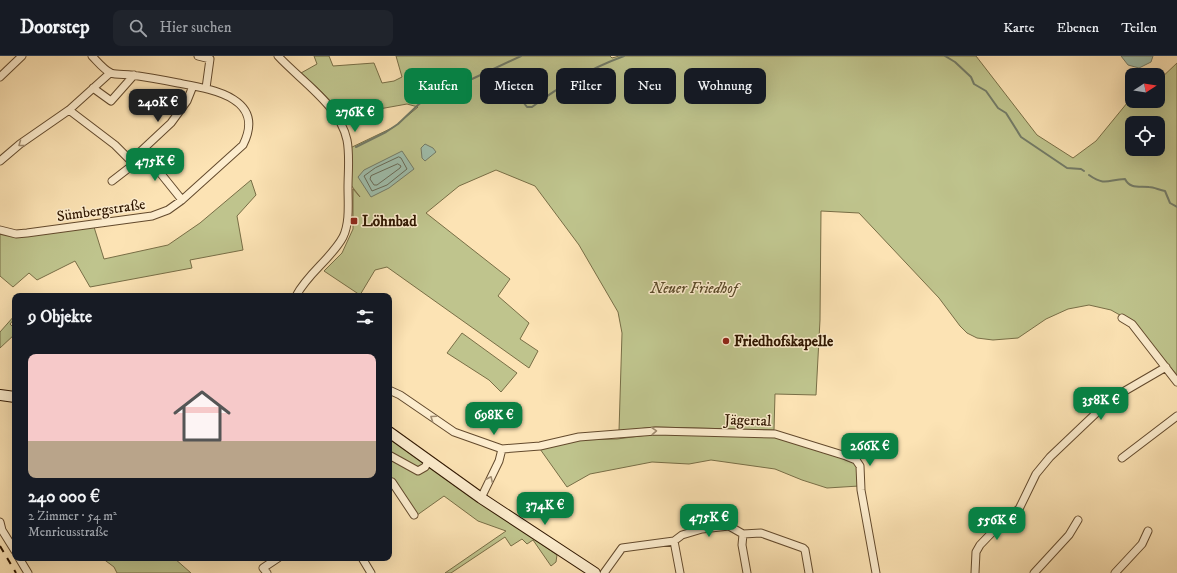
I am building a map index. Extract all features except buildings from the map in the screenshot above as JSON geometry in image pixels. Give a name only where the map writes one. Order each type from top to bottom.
[{"type":"street","points":[[0,77],[22,56]]},
{"type":"street","points":[[0,161],[20,144],[69,110],[110,73],[93,56]]},
{"type":"street","points":[[198,56],[210,59],[206,88]]},
{"type":"street","points":[[278,56],[337,117],[345,132],[348,149],[347,221],[344,235],[337,247],[310,276],[298,293]]},
{"type":"street","name":"Sümbergstraße","points":[[0,230],[16,234],[27,233],[152,216],[168,210],[182,200],[243,145],[248,133],[247,117],[238,102],[221,92],[134,75],[110,73]]},
{"type":"street","points":[[93,88],[111,101],[134,75]]},
{"type":"street","points":[[112,181],[134,164],[141,152],[171,123],[187,102],[193,86]]},
{"type":"street","points":[[69,110],[115,145],[134,164]]},
{"type":"street","points":[[141,152],[149,159],[182,200]]},
{"type":"street","points":[[1122,318],[1132,324],[1177,382]]},
{"type":"street","points":[[975,573],[976,552],[980,545],[1005,519],[1019,509],[1036,474],[1050,456],[1111,399],[1166,367]]},
{"type":"street","name":"Jägertal","points":[[392,391],[400,395],[454,432],[480,442],[502,448],[540,446],[572,438],[656,431],[775,434],[856,460],[860,466],[861,490],[876,573]]},
{"type":"street","points":[[0,395],[12,397]]},
{"type":"street","points":[[1122,458],[1177,416]]},
{"type":"street","points":[[392,434],[481,498],[595,573]]},
{"type":"street","points":[[481,498],[499,461],[502,448]]},
{"type":"street","points":[[392,457],[418,471],[425,467],[429,460]]},
{"type":"street","points":[[392,484],[414,515]]},
{"type":"street","points":[[1034,573],[1069,535],[1078,520]]},
{"type":"street","points":[[0,522],[2,530],[12,546]]},
{"type":"street","points":[[604,573],[622,548],[674,541],[682,535],[729,526],[743,534],[761,533],[803,548],[805,550],[809,573]]},
{"type":"street","points":[[1115,573],[1142,544],[1148,531]]},
{"type":"street","points":[[743,534],[742,545],[747,573]]},
{"type":"street","points":[[674,541],[680,573]]},
{"type":"street","points":[[21,561],[28,573]]},
{"type":"street","points":[[267,573],[263,568],[274,561]]},
{"type":"street","points":[[364,561],[371,573]]},
{"type":"green space","name":"Neuer Friedhof","points":[[314,56],[329,56],[333,66],[374,63],[382,83],[394,81],[402,77],[396,56],[610,56],[612,58],[619,56],[976,56],[1037,135],[1073,158],[1096,141],[1125,106],[1125,108],[1165,108],[1165,74],[1177,63],[1177,375],[1134,323],[1111,310],[1089,305],[1068,309],[1046,319],[1018,338],[993,340],[977,338],[967,333],[960,326],[939,298],[859,213],[821,211],[820,320],[816,395],[775,394],[774,430],[655,427],[619,431],[622,333],[618,312],[579,245],[535,186],[496,170],[459,186],[426,213],[510,279],[498,296],[529,323],[520,339],[538,351],[529,368],[387,267],[375,270],[361,293],[357,293],[324,271],[342,253],[353,229],[353,189],[360,197],[348,181],[348,149],[394,127],[418,107],[407,104],[346,115],[347,119],[344,119],[318,89],[301,73],[317,64]]},
{"type":"green space","points":[[251,180],[256,195],[237,216],[243,250],[190,260],[192,268],[90,287],[75,261],[37,280],[29,273],[13,287],[0,276],[0,233],[94,227],[104,259],[168,245],[200,223]]},
{"type":"green space","points":[[12,318],[10,324],[12,326],[12,337],[0,348],[0,332]]},
{"type":"green space","points":[[462,333],[517,373],[501,392],[489,380],[447,353]]},
{"type":"green space","points":[[663,433],[776,436],[851,461],[858,467],[859,486],[827,488],[775,469],[711,460],[689,464],[652,462],[590,474],[567,487],[540,449],[576,440],[617,439]]},
{"type":"green space","points":[[392,440],[557,555],[556,562],[551,566],[533,540],[527,544],[522,539],[511,546],[505,537],[451,573],[445,573],[506,531],[478,521],[444,496],[413,518],[392,487]]},
{"type":"green space","points":[[106,561],[177,561],[191,573],[117,573],[114,567]]},
{"type":"water","points":[[1121,56],[1153,56],[1151,62],[1139,68],[1128,65]]},
{"type":"water","points":[[425,144],[433,148],[436,152],[425,161],[422,158],[421,148]]},
{"type":"water","points":[[402,151],[414,169],[389,188],[371,197],[358,177],[364,170]]},
{"type":"waterway","points":[[356,147],[386,132],[398,124],[418,105],[443,85],[472,79],[521,56]]},
{"type":"waterway","points":[[548,96],[576,78],[599,66],[624,56]]},
{"type":"waterway","points":[[945,56],[955,62],[971,77],[974,84],[986,91],[998,108],[1006,113],[1021,137],[1067,168],[1081,169],[1084,171]]},
{"type":"waterway","points":[[525,104],[527,107],[532,107],[536,104]]},
{"type":"waterway","points":[[1089,175],[1104,182],[1125,179],[1132,186],[1151,187],[1165,191],[1170,203],[1177,207]]},
{"type":"railway","points":[[0,546],[16,573]]},
{"type":"place","name":"Löhnbad","points":[[354,221]]},
{"type":"place","name":"Friedhofskapelle","points":[[726,341]]}]
